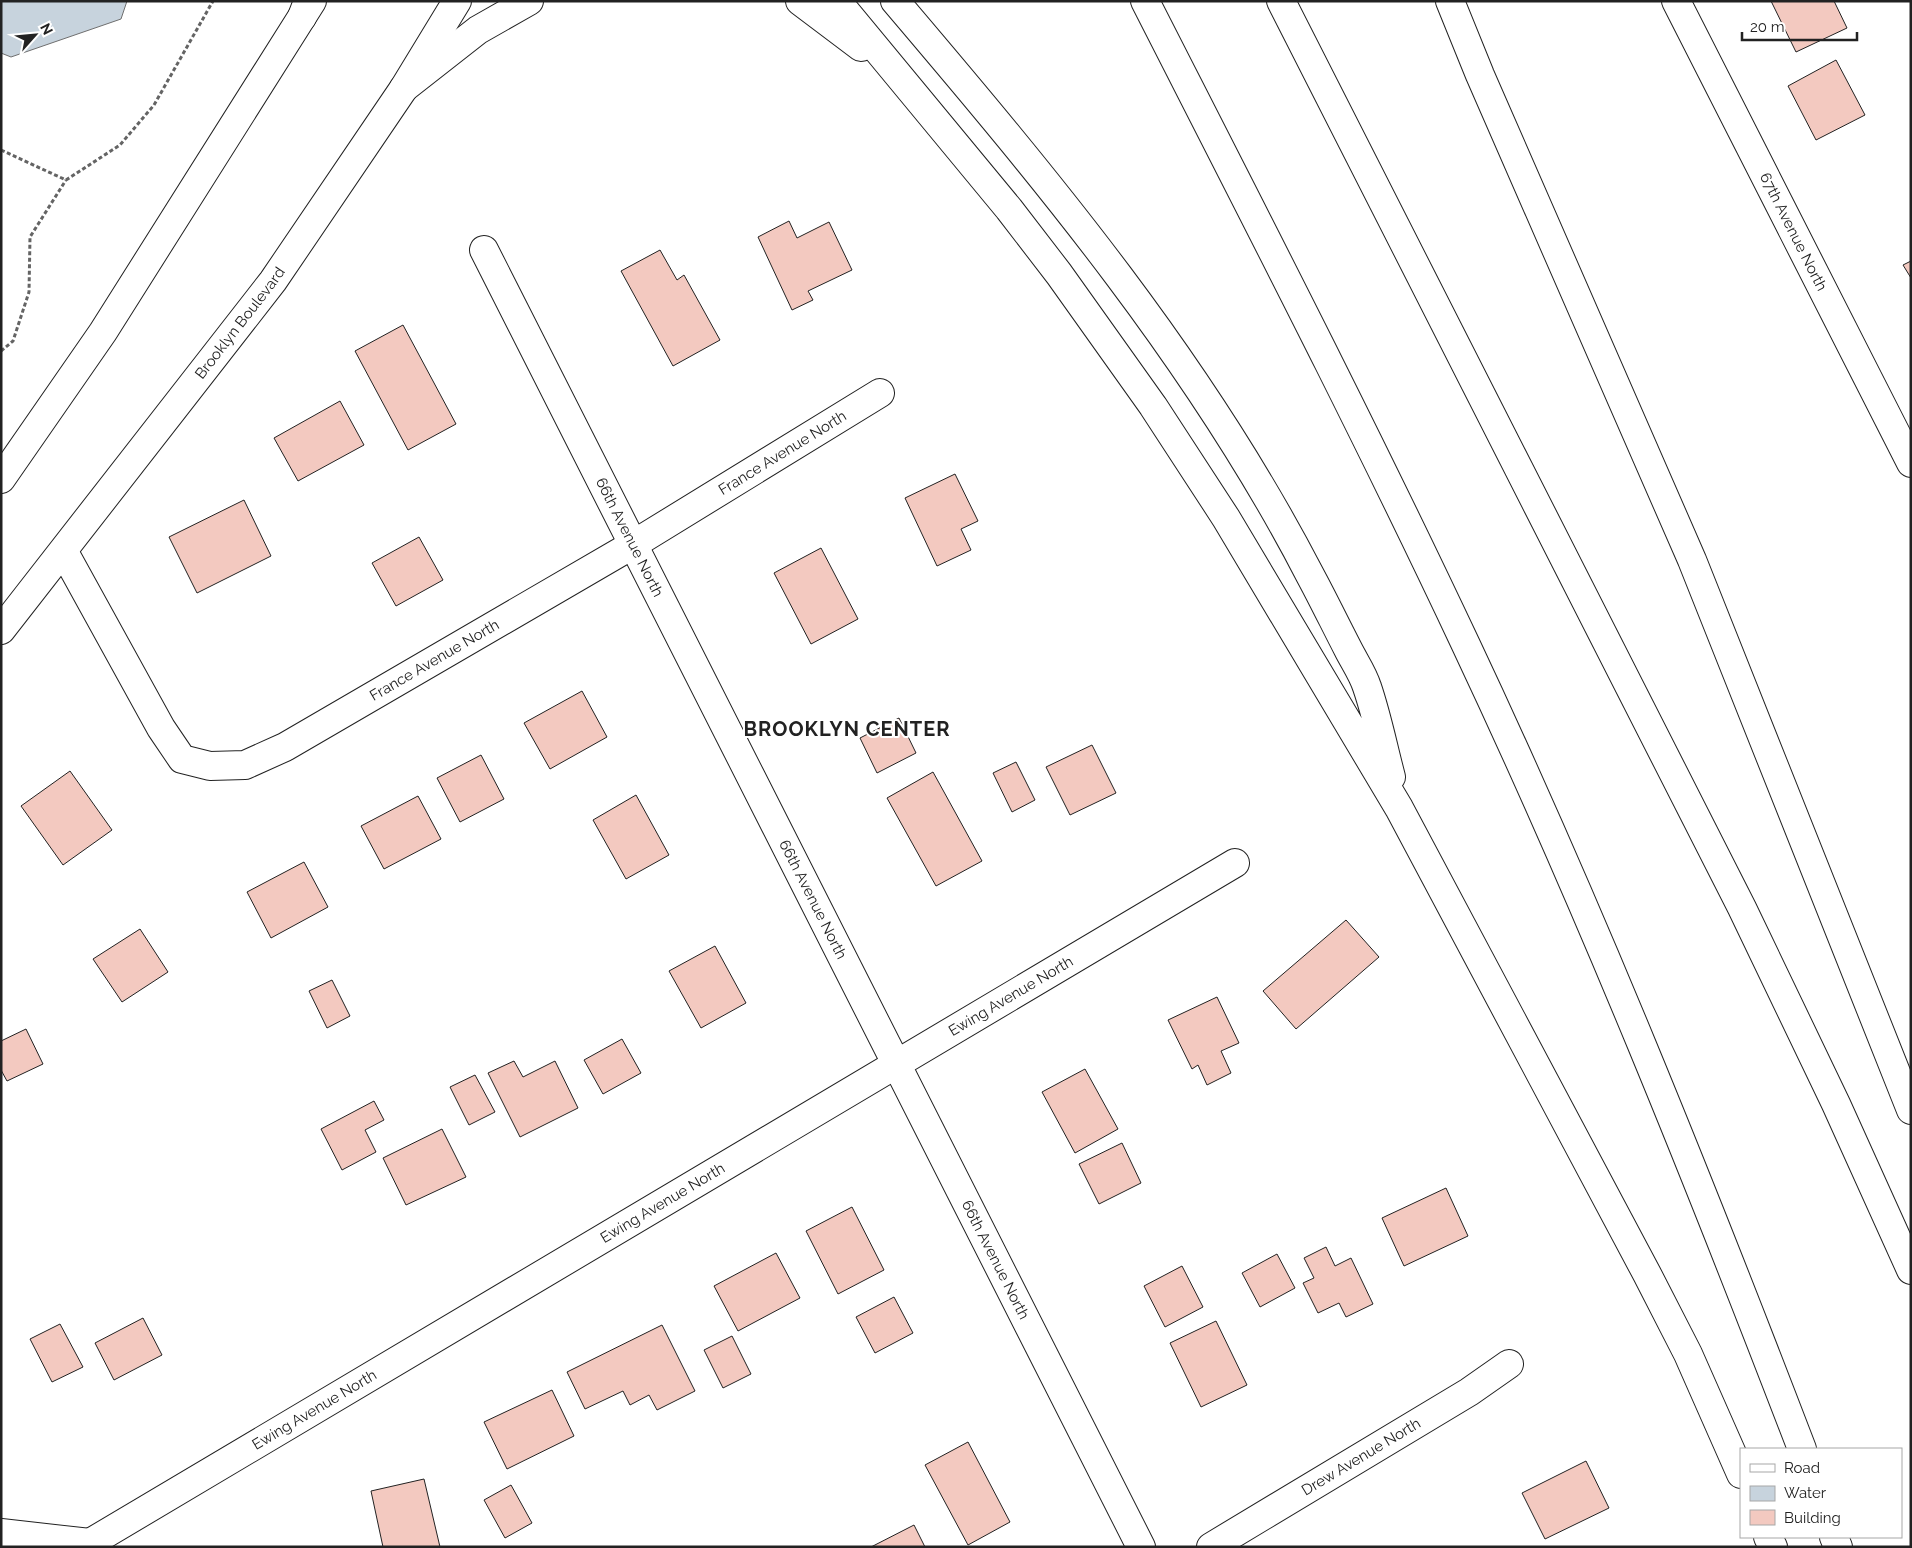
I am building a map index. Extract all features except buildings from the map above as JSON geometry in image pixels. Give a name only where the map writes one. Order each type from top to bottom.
[{"type":"main road","name":"Brooklyn Boulevard","points":[[1,630],[64,552],[273,282],[404,88],[457,1]]},
{"type":"main road","points":[[404,88],[478,30],[529,1]]},
{"type":"main road","points":[[800,1],[896,74]]},
{"type":"main road","points":[[837,1],[1009,209],[1153,406],[1226,518],[1399,808],[1647,1274],[1688,1354],[1740,1472]]},
{"type":"main road","points":[[895,1],[977,97],[1135,298],[1207,400],[1252,470],[1296,548],[1367,685],[1399,808]]},
{"type":"main road","points":[[1145,1],[1390,484],[1552,834],[1665,1098],[1802,1448]]},
{"type":"main road","points":[[1281,1],[1742,908],[1836,1104],[1911,1270]]},
{"type":"main road","points":[[1450,1],[1480,75],[1692,560],[1911,1110]]},
{"type":"main road","name":"67th Avenue North","points":[[1676,1],[1909,454]]},
{"type":"main road","points":[[1,479],[103,332],[307,6]]},
{"type":"main road","name":"66th Avenue North","points":[[484,250],[1141,1547]]},
{"type":"main road","name":"France Avenue North","points":[[64,552],[161,728],[182,759],[210,766],[245,765],[285,747],[634,544],[880,393]]},
{"type":"main road","name":"Ewing Avenue North","points":[[94,1545],[1235,863]]},
{"type":"main road","name":"Drew Avenue North","points":[[1211,1547],[1469,1392],[1509,1364]]},
{"type":"main road","points":[[1,1533],[94,1545]]},
{"type":"path","points":[[1,351],[13,341],[29,292],[30,237],[66,180],[120,145],[154,106],[212,1]]},
{"type":"path","points":[[1,150],[66,180]]},
{"type":"water","points":[[1,1],[127,1],[121,19],[11,57],[1,53]]},
{"type":"district","name":"BROOKLYN CENTER","points":[[847,729]]}]
